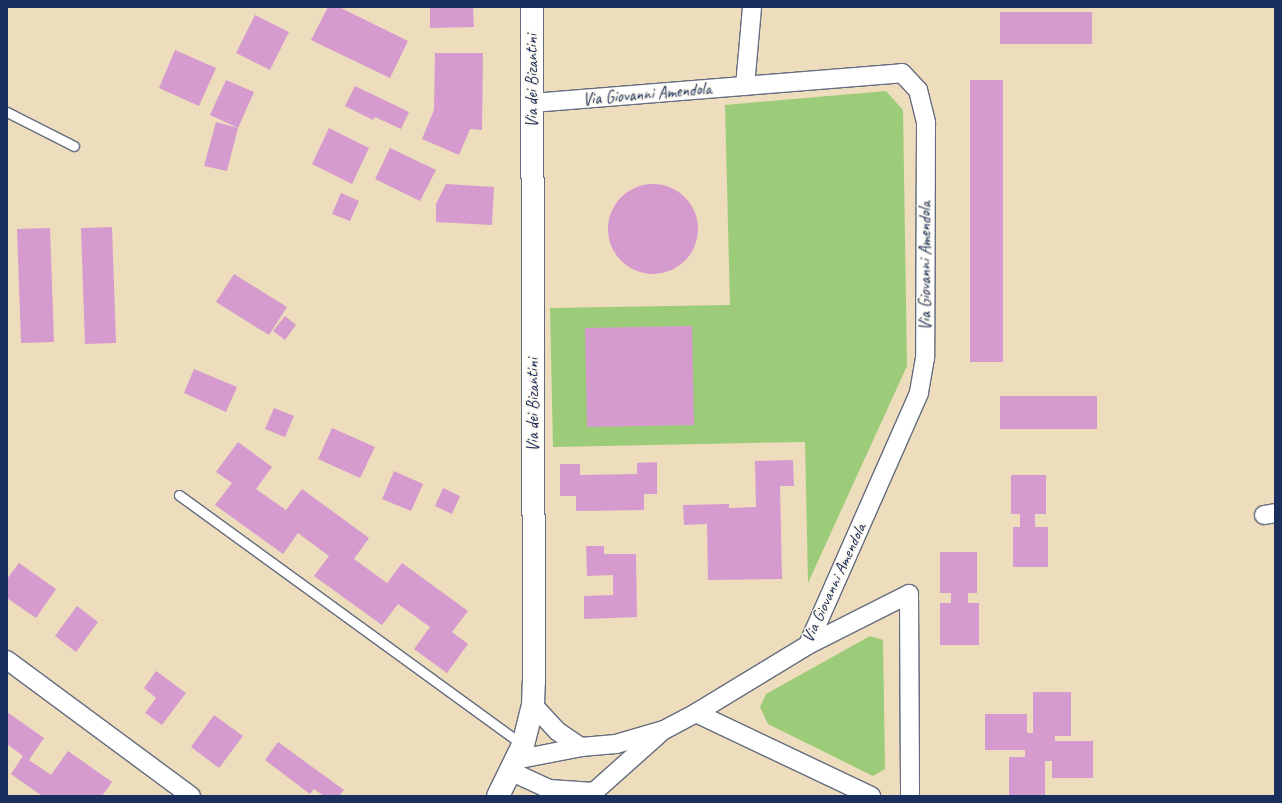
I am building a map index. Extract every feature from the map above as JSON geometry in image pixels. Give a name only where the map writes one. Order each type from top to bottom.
[{"type":"street","name":"Via dei Bizantini","points":[[498,796],[516,759],[533,706],[532,7]]},
{"type":"street","points":[[745,86],[752,7]]},
{"type":"street","name":"Via Giovanni Amendola","points":[[532,103],[902,73],[918,90],[926,123],[925,358],[919,393],[808,646],[696,713],[664,730]]},
{"type":"street","points":[[808,646],[909,594],[910,796]]},
{"type":"street","points":[[7,660],[191,796]]},
{"type":"street","points":[[533,706],[556,731],[581,747]]},
{"type":"street","points":[[696,713],[871,796]]},
{"type":"street","points":[[516,759],[581,747],[616,744],[664,730]]},
{"type":"street","points":[[516,759],[549,789],[590,794],[664,730]]},
{"type":"lane","points":[[7,112],[74,146]]},
{"type":"lane","points":[[179,495],[516,759]]},
{"type":"green space","points":[[886,91],[903,110],[907,366],[808,583],[805,442],[553,447],[550,308],[730,305],[725,105]]},
{"type":"green space","points":[[870,636],[883,640],[885,769],[873,776],[768,724],[760,707],[766,694]]},
{"type":"building","points":[[328,7],[339,7],[408,41],[390,78],[311,40]]},
{"type":"building","points":[[430,7],[473,7],[474,27],[430,28]]},
{"type":"building","points":[[1000,12],[1092,12],[1092,44],[1000,44]]},
{"type":"building","points":[[255,15],[289,32],[270,70],[236,53]]},
{"type":"building","points":[[175,50],[216,68],[199,106],[159,88]]},
{"type":"building","points":[[435,53],[483,53],[482,130],[470,129],[459,155],[422,139],[434,110]]},
{"type":"building","points":[[226,80],[254,92],[238,128],[210,115]]},
{"type":"building","points":[[970,80],[1003,80],[1003,362],[970,362]]},
{"type":"building","points":[[355,86],[409,112],[401,129],[375,117],[373,120],[345,106]]},
{"type":"building","points":[[216,122],[238,128],[227,171],[204,166]]},
{"type":"building","points":[[329,128],[369,148],[352,184],[312,164]]},
{"type":"building","points":[[390,148],[436,170],[420,201],[375,179]]},
{"type":"building","points":[[446,184],[494,187],[492,225],[436,222],[436,204]]},
{"type":"building","points":[[653,184],[670,188],[685,197],[694,212],[698,229],[694,246],[685,261],[670,270],[653,274],[636,270],[621,261],[612,246],[608,229],[612,212],[621,197],[636,188]]},
{"type":"building","points":[[341,193],[359,201],[350,221],[332,214]]},
{"type":"building","points":[[112,227],[116,343],[85,344],[81,228]]},
{"type":"building","points":[[50,228],[54,342],[21,343],[17,229]]},
{"type":"building","points":[[234,274],[287,307],[269,335],[216,302]]},
{"type":"building","points":[[285,316],[296,325],[285,340],[273,331]]},
{"type":"building","points":[[692,326],[694,425],[587,427],[585,328]]},
{"type":"building","points":[[194,369],[237,387],[226,412],[184,393]]},
{"type":"building","points":[[1000,396],[1097,396],[1097,429],[1000,429]]},
{"type":"building","points":[[274,408],[294,416],[285,437],[265,429]]},
{"type":"building","points":[[332,428],[375,447],[360,478],[318,459]]},
{"type":"building","points":[[238,442],[272,467],[256,489],[286,510],[302,489],[369,538],[354,559],[387,583],[402,563],[468,611],[452,632],[468,644],[447,673],[414,649],[430,627],[398,604],[382,625],[314,576],[329,556],[298,533],[283,554],[215,505],[232,483],[216,472]]},
{"type":"building","points":[[793,460],[794,486],[780,486],[782,579],[708,580],[707,524],[684,525],[683,505],[729,504],[729,508],[756,507],[755,461]]},
{"type":"building","points":[[657,462],[657,494],[644,494],[644,510],[576,511],[576,496],[560,496],[560,464],[580,464],[580,475],[637,474],[637,463]]},
{"type":"building","points":[[394,471],[423,484],[411,511],[382,499]]},
{"type":"building","points":[[1011,475],[1046,475],[1046,514],[1035,514],[1035,527],[1048,527],[1048,567],[1013,567],[1013,527],[1020,527],[1020,514],[1011,514]]},
{"type":"building","points":[[443,488],[460,496],[452,514],[435,506]]},
{"type":"building","points":[[586,546],[604,546],[604,554],[636,554],[637,617],[584,619],[584,596],[613,595],[613,575],[587,576]]},
{"type":"building","points":[[940,552],[977,552],[977,593],[968,593],[968,603],[979,603],[979,645],[940,645],[940,603],[951,603],[951,593],[940,593]]},
{"type":"building","points":[[19,563],[56,589],[36,618],[7,598],[7,579]]},
{"type":"building","points":[[77,606],[98,622],[76,652],[55,636]]},
{"type":"building","points":[[156,671],[186,693],[162,725],[145,713],[156,698],[144,688]]},
{"type":"building","points":[[1033,692],[1071,692],[1071,736],[1055,736],[1055,741],[1093,741],[1093,778],[1052,778],[1052,761],[1045,761],[1045,796],[1009,796],[1009,757],[1025,757],[1025,750],[985,750],[985,714],[1027,714],[1027,733],[1033,733]]},
{"type":"building","points":[[7,712],[44,738],[29,760],[51,775],[68,751],[112,782],[102,796],[42,796],[11,774],[23,756],[7,744]]},
{"type":"building","points":[[214,715],[243,736],[219,768],[191,747]]},
{"type":"building","points":[[278,742],[344,790],[339,796],[324,796],[314,789],[310,794],[265,760]]}]
